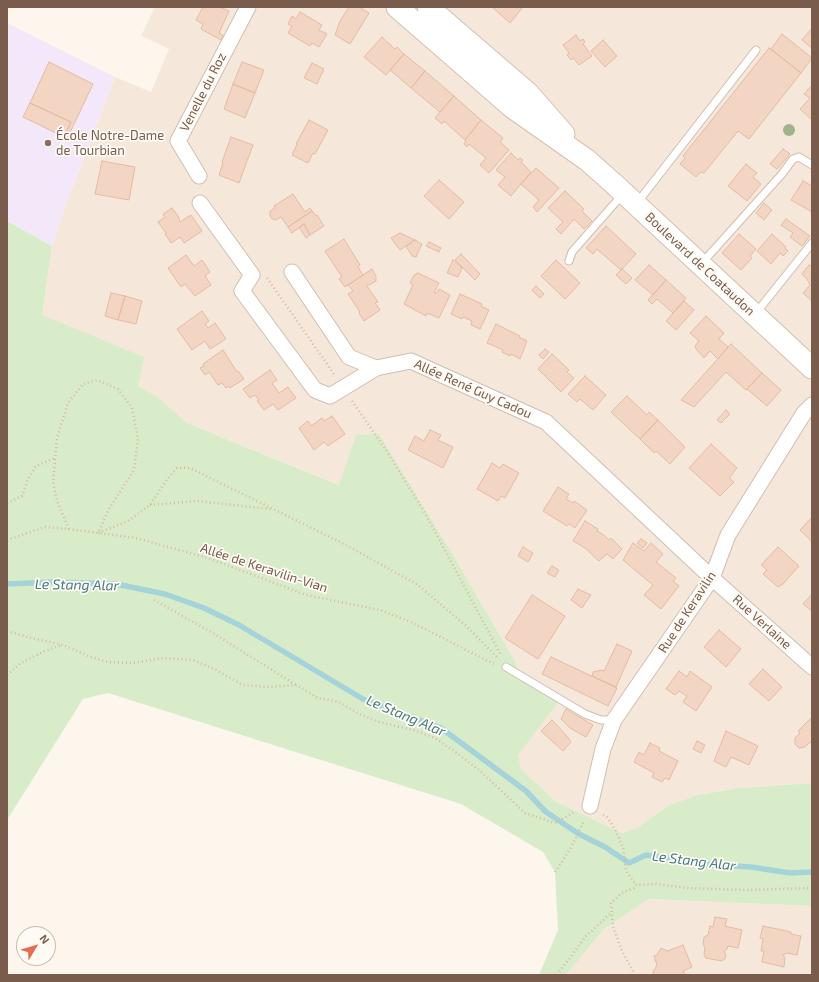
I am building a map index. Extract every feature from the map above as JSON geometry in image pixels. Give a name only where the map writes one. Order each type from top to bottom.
[{"type":"main road","name":"Boulevard de Coataudon","points":[[397,7],[513,108],[587,160]]},
{"type":"main road","name":"Boulevard de Coataudon","points":[[428,7],[528,93],[587,160],[812,368]]},
{"type":"street","name":"Venelle du Roz","points":[[199,176],[178,141],[248,7]]},
{"type":"street","name":"Allée René Guy Cadou","points":[[200,203],[252,275],[242,291],[315,390],[330,396],[376,368],[411,361],[546,422],[712,578]]},
{"type":"street","points":[[292,272],[349,358],[376,368]]},
{"type":"street","name":"Rue de Keravilin","points":[[590,806],[603,749],[614,720],[712,578],[728,536],[804,413],[812,405]]},
{"type":"street","name":"Rue Verlaine","points":[[712,578],[812,667]]},
{"type":"lane","points":[[569,262],[572,252],[630,199],[756,50]]},
{"type":"lane","points":[[701,265],[794,159],[800,157],[812,165]]},
{"type":"lane","points":[[754,315],[812,243]]},
{"type":"lane","points":[[506,667],[585,714],[602,720],[614,720]]},
{"type":"path","points":[[266,275],[386,450],[426,513],[498,647],[506,667]]},
{"type":"path","points":[[69,529],[57,501],[53,482],[57,438],[68,402],[83,384],[97,380],[118,389],[132,408],[138,438],[134,470],[109,509],[98,533]]},
{"type":"path","points":[[7,503],[22,496],[28,479],[36,466],[56,458]]},
{"type":"path","points":[[98,533],[128,522],[150,505],[168,478],[178,468],[190,468],[346,545],[418,585],[465,625],[506,667]]},
{"type":"path","points":[[150,505],[197,501],[273,509]]},
{"type":"path","name":"Allée de Keravilin-Vian","points":[[7,540],[45,527],[136,538],[211,559],[306,595],[380,610],[411,622],[491,663],[506,667]]},
{"type":"path","points":[[154,600],[213,632],[318,698],[339,702],[359,714],[382,723],[414,730],[435,738],[479,770],[525,813],[555,823],[566,817]]},
{"type":"path","points":[[7,631],[63,645],[91,657],[108,662],[132,663],[164,658],[194,660],[243,685],[269,687],[296,685]]},
{"type":"path","points":[[7,675],[21,663],[45,651],[63,645]]},
{"type":"path","points":[[555,872],[571,848],[590,806]]},
{"type":"path","points":[[623,847],[626,871],[636,885]]},
{"type":"path","points":[[635,975],[621,949],[614,926],[611,903],[622,893],[634,888],[636,885],[656,884],[687,888],[747,890],[812,888]]},
{"type":"path","points":[[557,975],[586,936],[612,912]]},
{"type":"shaded area","points":[[155,7],[812,7],[812,783],[739,788],[697,795],[667,806],[637,828],[622,833],[555,801],[521,769],[517,755],[563,696],[518,669],[455,558],[379,435],[356,435],[340,485],[187,423],[157,398],[138,386],[42,315],[52,246],[64,210],[115,77],[151,92],[169,49],[141,36]]},
{"type":"shaded area","name":"École Notre-Dame de Tourbian","points":[[7,23],[115,77],[64,210],[52,246],[7,221]]},
{"type":"shaded area","points":[[649,899],[812,906],[812,975],[566,975],[604,929]]},
{"type":"green space","points":[[7,221],[52,246],[42,315],[144,357],[138,386],[157,397],[187,423],[339,485],[356,435],[379,434],[455,558],[518,669],[563,696],[518,755],[521,769],[555,801],[622,833],[637,828],[667,806],[697,795],[739,788],[812,783],[812,906],[649,899],[604,929],[566,975],[539,975],[558,930],[555,872],[543,852],[461,804],[108,693],[83,699],[7,820]]},
{"type":"building","points":[[203,7],[220,7],[229,11],[219,33],[223,35],[221,40],[201,29],[203,24],[196,20]]},
{"type":"building","points":[[349,7],[359,7],[369,13],[350,44],[335,35],[340,21]]},
{"type":"building","points":[[492,7],[523,7],[510,23]]},
{"type":"building","points":[[300,12],[322,25],[319,30],[327,34],[319,47],[312,43],[310,46],[288,33],[292,26],[288,24],[292,16],[296,19]]},
{"type":"building","points":[[812,28],[812,48],[802,40]]},
{"type":"building","points":[[782,34],[812,58],[801,73],[771,49]]},
{"type":"building","points":[[576,35],[580,41],[583,39],[585,42],[583,44],[592,56],[579,65],[573,58],[571,60],[567,55],[569,53],[563,45]]},
{"type":"building","points":[[382,37],[395,49],[397,47],[404,54],[386,75],[364,57]]},
{"type":"building","points":[[603,40],[617,56],[605,67],[591,51]]},
{"type":"building","points":[[769,48],[801,73],[749,139],[738,131],[704,173],[701,172],[696,177],[680,164],[685,158],[683,156]]},
{"type":"building","points":[[404,54],[425,71],[411,88],[390,70]]},
{"type":"building","points":[[49,62],[93,84],[67,139],[64,137],[71,122],[30,103]]},
{"type":"building","points":[[242,62],[264,70],[255,93],[233,84]]},
{"type":"building","points":[[312,63],[324,69],[317,84],[304,78]]},
{"type":"building","points":[[425,71],[454,96],[440,112],[411,88]]},
{"type":"building","points":[[233,84],[255,93],[245,118],[224,109]]},
{"type":"building","points":[[812,85],[812,120],[800,109],[810,98],[804,94]]},
{"type":"building","points":[[454,96],[481,120],[465,140],[444,121],[442,124],[435,118]]},
{"type":"building","points":[[30,103],[71,122],[64,137],[23,117]]},
{"type":"building","points":[[309,120],[328,130],[315,154],[313,153],[308,163],[292,155],[296,144]]},
{"type":"building","points":[[481,120],[503,138],[500,142],[509,150],[489,173],[480,165],[486,158],[469,144],[467,147],[464,144],[466,141],[465,140]]},
{"type":"building","points":[[231,137],[253,145],[239,183],[219,175]]},
{"type":"building","points":[[783,149],[790,154],[777,169],[770,164]]},
{"type":"building","points":[[511,153],[518,160],[520,158],[523,160],[521,162],[531,172],[511,196],[498,185],[505,177],[496,170]]},
{"type":"building","points":[[102,161],[135,167],[129,200],[95,194]]},
{"type":"building","points":[[746,164],[757,173],[753,177],[761,184],[747,201],[728,186]]},
{"type":"building","points":[[536,168],[559,188],[537,212],[533,207],[539,200],[521,184]]},
{"type":"building","points":[[439,180],[464,202],[449,219],[424,196]]},
{"type":"building","points":[[803,181],[812,186],[812,212],[791,200]]},
{"type":"building","points":[[565,191],[584,209],[582,211],[592,221],[584,229],[574,219],[561,234],[556,229],[563,222],[548,208]]},
{"type":"building","points":[[293,194],[305,212],[310,208],[312,211],[288,227],[281,217],[276,220],[272,219],[270,216],[270,211],[275,208],[274,206]]},
{"type":"building","points":[[764,203],[772,210],[764,220],[756,213]]},
{"type":"building","points":[[172,208],[178,216],[180,222],[191,215],[202,231],[184,243],[180,237],[171,243],[158,222],[165,217],[163,214]]},
{"type":"building","points":[[312,211],[316,216],[317,215],[324,226],[310,235],[304,224],[292,233],[288,227]]},
{"type":"building","points":[[786,219],[810,236],[802,246],[790,237],[793,233],[781,225]]},
{"type":"building","points":[[304,224],[310,235],[306,238],[299,227]]},
{"type":"building","points":[[606,226],[636,254],[621,270],[597,249],[593,254],[586,248]]},
{"type":"building","points":[[400,233],[415,240],[400,250],[391,238]]},
{"type":"building","points":[[739,234],[756,249],[750,256],[752,258],[741,270],[722,253]]},
{"type":"building","points":[[772,234],[786,247],[785,248],[788,251],[783,256],[780,253],[771,264],[757,251]]},
{"type":"building","points":[[344,239],[360,265],[358,267],[363,275],[345,287],[339,279],[342,277],[325,251]]},
{"type":"building","points":[[415,240],[422,244],[416,257],[412,256],[406,246]]},
{"type":"building","points":[[429,242],[441,248],[439,252],[426,246]]},
{"type":"building","points":[[461,254],[480,274],[475,280],[455,260]]},
{"type":"building","points":[[186,255],[194,266],[202,260],[210,272],[205,276],[211,285],[195,296],[185,284],[181,287],[168,268]]},
{"type":"building","points":[[453,260],[462,268],[458,277],[447,273]]},
{"type":"building","points":[[556,260],[580,283],[565,299],[541,276]]},
{"type":"building","points":[[649,265],[666,280],[653,295],[635,280]]},
{"type":"building","points":[[809,265],[812,267],[812,301],[803,293],[810,285],[802,274]]},
{"type":"building","points":[[372,269],[376,276],[376,281],[367,286],[378,302],[375,303],[380,310],[364,321],[348,294],[353,291],[348,285]]},
{"type":"building","points":[[622,269],[632,278],[626,284],[616,275]]},
{"type":"building","points":[[418,273],[439,283],[434,293],[437,293],[439,289],[450,295],[439,318],[427,313],[426,316],[404,304],[413,285],[410,283],[414,275]]},
{"type":"building","points":[[666,280],[686,298],[673,313],[657,299],[652,304],[648,300]]},
{"type":"building","points":[[536,286],[544,294],[540,298],[532,290]]},
{"type":"building","points":[[111,293],[125,296],[118,320],[105,316]]},
{"type":"building","points":[[460,294],[482,304],[481,306],[489,310],[480,329],[471,325],[472,321],[463,317],[462,319],[451,314]]},
{"type":"building","points":[[125,296],[142,301],[136,324],[118,320]]},
{"type":"building","points":[[684,301],[694,310],[676,330],[666,321]]},
{"type":"building","points":[[202,311],[209,321],[205,324],[208,328],[215,323],[226,339],[210,349],[205,341],[192,350],[177,329]]},
{"type":"building","points":[[706,316],[724,333],[719,339],[728,347],[718,359],[710,351],[704,358],[695,346],[699,341],[690,333]]},
{"type":"building","points":[[496,324],[527,341],[520,359],[511,354],[510,356],[502,352],[503,350],[487,343]]},
{"type":"building","points":[[731,344],[762,373],[746,390],[726,372],[694,407],[681,400]]},
{"type":"building","points":[[545,349],[549,352],[543,359],[539,355]]},
{"type":"building","points":[[223,350],[237,372],[238,371],[244,379],[230,388],[229,386],[226,388],[222,383],[218,385],[209,372],[205,375],[200,368],[204,366],[203,364]]},
{"type":"building","points":[[552,354],[569,370],[567,372],[574,378],[561,392],[538,369]]},
{"type":"building","points":[[270,370],[277,380],[272,383],[279,393],[288,387],[296,398],[278,410],[273,404],[264,410],[257,401],[259,400],[255,395],[250,398],[243,389]]},
{"type":"building","points":[[762,373],[781,390],[767,406],[747,389]]},
{"type":"building","points":[[585,376],[606,395],[593,410],[580,399],[577,402],[568,394]]},
{"type":"building","points":[[627,396],[647,415],[649,412],[658,420],[640,439],[611,412]]},
{"type":"building","points":[[726,410],[730,414],[721,423],[717,420]]},
{"type":"building","points":[[332,416],[345,434],[328,446],[324,442],[314,450],[299,428],[308,421],[311,426],[322,418],[324,421]]},
{"type":"building","points":[[658,420],[685,447],[670,464],[656,451],[654,453],[640,439]]},
{"type":"building","points":[[430,430],[441,435],[438,440],[453,447],[443,468],[408,450],[415,436],[424,441]]},
{"type":"building","points":[[711,444],[737,468],[729,478],[734,482],[720,496],[689,468]]},
{"type":"building","points":[[492,463],[500,468],[503,464],[519,473],[505,498],[501,496],[498,501],[477,489]]},
{"type":"building","points":[[558,487],[569,494],[566,499],[573,503],[574,501],[587,510],[575,528],[569,524],[567,526],[543,511]]},
{"type":"building","points":[[812,517],[812,542],[800,530]]},
{"type":"building","points":[[585,521],[598,529],[597,531],[609,540],[611,538],[622,549],[613,559],[607,554],[599,561],[585,548],[573,541]]},
{"type":"building","points":[[641,539],[647,543],[643,548],[637,543]]},
{"type":"building","points":[[633,543],[644,551],[651,543],[663,554],[656,562],[676,578],[673,581],[679,586],[661,609],[644,595],[653,585],[623,560]]},
{"type":"building","points":[[523,547],[533,553],[528,562],[518,556]]},
{"type":"building","points":[[778,547],[799,566],[783,584],[778,587],[763,574],[767,570],[761,565]]},
{"type":"building","points":[[552,566],[559,570],[555,577],[547,573]]},
{"type":"building","points":[[578,589],[591,595],[582,608],[571,600]]},
{"type":"building","points":[[812,594],[812,611],[803,604]]},
{"type":"building","points":[[532,595],[565,616],[538,659],[505,638]]},
{"type":"building","points":[[719,630],[741,649],[726,667],[704,647]]},
{"type":"building","points":[[617,644],[632,651],[616,687],[592,676],[593,672],[601,670],[604,671]]},
{"type":"building","points":[[551,657],[617,688],[608,706],[542,674]]},
{"type":"building","points":[[763,669],[782,687],[769,701],[749,684]]},
{"type":"building","points":[[679,671],[687,677],[690,671],[712,687],[696,711],[683,702],[687,696],[679,691],[675,695],[666,689]]},
{"type":"building","points":[[566,709],[593,725],[586,737],[570,728],[561,719]]},
{"type":"building","points":[[812,717],[812,744],[810,742],[805,747],[799,748],[795,744],[795,738],[800,733],[798,731]]},
{"type":"building","points":[[552,720],[571,742],[563,751],[541,731]]},
{"type":"building","points":[[726,731],[758,746],[749,765],[731,757],[726,767],[714,761]]},
{"type":"building","points":[[697,741],[705,745],[701,753],[693,749]]},
{"type":"building","points":[[650,743],[660,748],[659,751],[678,761],[669,780],[665,778],[662,782],[652,777],[654,773],[634,762],[639,752],[644,755]]},
{"type":"building","points":[[715,917],[727,919],[725,926],[742,930],[738,948],[728,946],[724,951],[726,955],[725,959],[721,961],[706,958],[704,955],[704,937],[708,935],[710,926],[713,927]]},
{"type":"building","points":[[763,926],[791,932],[791,934],[801,936],[797,955],[787,953],[783,955],[785,958],[784,967],[762,962],[764,951],[761,951],[763,939],[760,938]]},
{"type":"building","points":[[683,945],[692,967],[683,971],[685,975],[654,975],[653,972],[657,965],[654,956],[657,955],[661,948],[667,951]]},
{"type":"waterway","name":"Le Stang Alar","points":[[7,584],[53,582],[116,584],[165,594],[204,608],[239,625],[363,699],[441,728],[526,791],[546,812],[579,834],[605,847],[629,863],[646,855],[678,859],[700,864],[751,867],[790,873],[812,872]]},
{"type":"place","name":"École Notre-Dame de Tourbian","points":[[48,143]]}]
